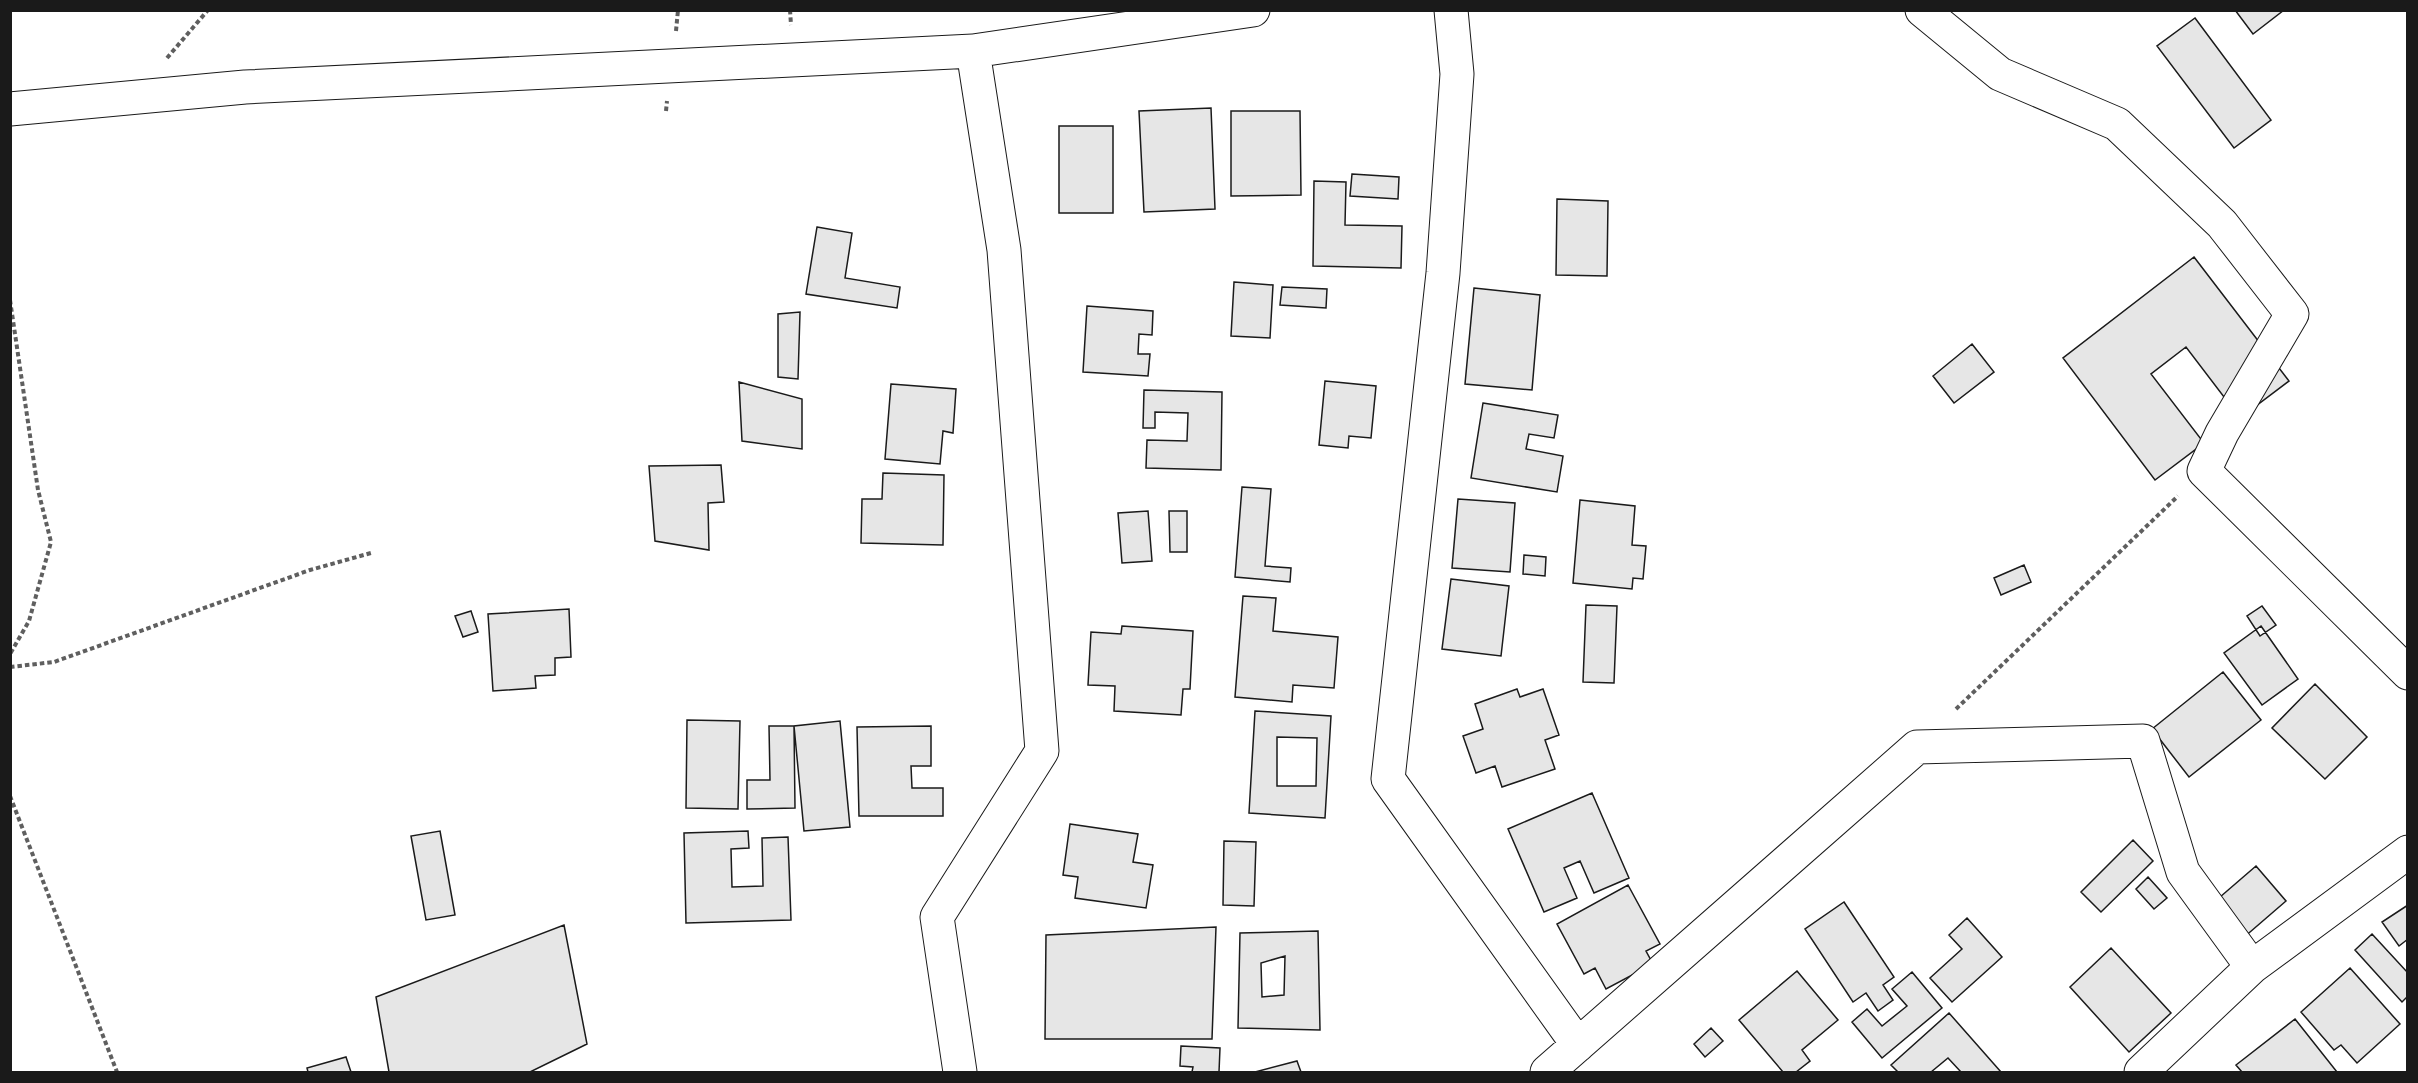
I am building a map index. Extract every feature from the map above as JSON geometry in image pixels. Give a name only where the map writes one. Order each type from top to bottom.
[{"type":"street","points":[[10,109],[245,87],[973,51],[1253,10]]},
{"type":"street","points":[[1451,10],[1457,74],[1443,273],[1388,779],[1578,1046]]},
{"type":"street","points":[[1922,10],[2000,74],[2117,124],[2222,224],[2292,314],[2222,433],[2204,471],[2408,673]]},
{"type":"street","points":[[960,1072],[937,917],[1042,751],[1004,250],[973,51]]},
{"type":"street","points":[[1547,1072],[1917,747],[2143,741],[2183,872],[2252,967]]},
{"type":"street","points":[[2141,1072],[2252,967],[2408,852]]},
{"type":"path","points":[[134,97],[208,10]]},
{"type":"path","points":[[10,300],[38,490],[51,542],[28,621],[10,654]]},
{"type":"path","points":[[1917,747],[2204,471]]},
{"type":"path","points":[[10,667],[54,662],[310,570],[371,553]]},
{"type":"path","points":[[10,796],[117,1072]]},
{"type":"building","points":[[2235,10],[2284,10],[2253,34]]},
{"type":"building","points":[[2195,18],[2271,120],[2234,148],[2157,46]]},
{"type":"building","points":[[1211,108],[1215,209],[1144,212],[1139,111]]},
{"type":"building","points":[[1231,111],[1300,111],[1301,195],[1231,196]]},
{"type":"building","points":[[1059,126],[1113,126],[1113,213],[1059,213]]},
{"type":"building","points":[[1352,174],[1399,177],[1398,199],[1350,196]]},
{"type":"building","points":[[1314,181],[1346,182],[1345,225],[1402,226],[1401,268],[1313,266]]},
{"type":"building","points":[[1557,199],[1608,201],[1607,276],[1556,275]]},
{"type":"building","points":[[817,227],[852,233],[845,278],[900,287],[897,308],[806,294]]},
{"type":"building","points":[[2194,257],[2289,381],[2240,418],[2186,347],[2151,374],[2204,443],[2155,480],[2063,358]]},
{"type":"building","points":[[1234,282],[1273,285],[1270,338],[1231,336]]},
{"type":"building","points":[[1282,287],[1327,289],[1326,308],[1280,305]]},
{"type":"building","points":[[1474,288],[1540,295],[1532,390],[1465,384]]},
{"type":"building","points":[[1087,306],[1153,311],[1152,335],[1139,334],[1138,354],[1150,354],[1148,376],[1083,372]]},
{"type":"building","points":[[800,312],[798,379],[778,377],[778,314]]},
{"type":"building","points":[[1972,344],[1994,372],[1954,403],[1933,376]]},
{"type":"building","points":[[1325,381],[1376,386],[1371,438],[1349,436],[1348,448],[1319,445]]},
{"type":"building","points":[[739,382],[802,399],[802,449],[742,441]]},
{"type":"building","points":[[891,384],[956,389],[953,433],[943,431],[940,464],[885,459]]},
{"type":"building","points":[[1144,390],[1222,392],[1221,470],[1146,468],[1147,440],[1187,441],[1188,413],[1155,412],[1155,428],[1143,428]]},
{"type":"building","points":[[1483,403],[1558,415],[1554,438],[1529,434],[1526,449],[1563,456],[1557,492],[1471,478]]},
{"type":"building","points":[[721,465],[724,502],[708,503],[709,550],[655,541],[649,466]]},
{"type":"building","points":[[883,473],[944,475],[943,545],[861,543],[862,499],[882,499]]},
{"type":"building","points":[[1242,487],[1271,489],[1265,566],[1291,568],[1290,582],[1235,577]]},
{"type":"building","points":[[1458,499],[1515,503],[1510,572],[1452,568]]},
{"type":"building","points":[[1580,500],[1635,506],[1632,545],[1646,546],[1643,579],[1633,578],[1632,589],[1573,583]]},
{"type":"building","points":[[1148,511],[1152,561],[1122,563],[1118,513]]},
{"type":"building","points":[[1169,511],[1187,511],[1187,552],[1170,552]]},
{"type":"building","points":[[1524,555],[1546,557],[1545,576],[1523,574]]},
{"type":"building","points":[[2024,565],[2031,582],[2001,595],[1994,578]]},
{"type":"building","points":[[1451,579],[1509,586],[1501,656],[1442,649]]},
{"type":"building","points":[[1243,596],[1276,598],[1273,631],[1338,637],[1334,688],[1293,685],[1292,702],[1235,697]]},
{"type":"building","points":[[1586,605],[1617,606],[1614,683],[1583,682]]},
{"type":"building","points":[[2262,606],[2276,625],[2260,636],[2247,616]]},
{"type":"building","points":[[569,609],[571,657],[555,658],[555,675],[535,676],[536,688],[493,691],[488,614]]},
{"type":"building","points":[[471,611],[478,632],[463,637],[455,616]]},
{"type":"building","points":[[1122,626],[1193,631],[1190,689],[1183,689],[1181,715],[1114,711],[1115,686],[1088,685],[1091,632],[1121,634]]},
{"type":"building","points":[[2261,626],[2298,679],[2262,705],[2224,653]]},
{"type":"building","points":[[2223,672],[2261,720],[2189,777],[2152,729]]},
{"type":"building","points":[[2315,684],[2367,737],[2325,779],[2272,728]]},
{"type":"building","points":[[1517,689],[1520,697],[1543,689],[1559,735],[1545,740],[1555,769],[1502,787],[1495,766],[1476,773],[1463,736],[1483,729],[1475,704]]},
{"type":"building","points":[[1255,711],[1331,716],[1325,818],[1249,813]],"holes":[[[1277,737],[1317,738],[1316,786],[1277,786]]]},
{"type":"building","points":[[687,720],[740,721],[738,809],[686,808]]},
{"type":"building","points":[[840,721],[850,827],[804,831],[794,726]]},
{"type":"building","points":[[769,726],[794,726],[795,808],[747,809],[747,780],[770,780]]},
{"type":"building","points":[[931,726],[931,766],[911,766],[912,788],[943,788],[943,816],[859,816],[857,727]]},
{"type":"building","points":[[1592,793],[1629,878],[1594,893],[1580,861],[1564,868],[1577,898],[1544,912],[1508,829]]},
{"type":"building","points":[[1070,824],[1138,834],[1133,862],[1153,865],[1146,908],[1075,898],[1078,877],[1063,875]]},
{"type":"building","points":[[440,831],[455,915],[426,920],[411,836]]},
{"type":"building","points":[[748,831],[749,848],[731,849],[732,887],[763,886],[762,838],[788,837],[791,920],[686,923],[684,833]]},
{"type":"building","points":[[2133,840],[2153,861],[2101,912],[2081,892]]},
{"type":"building","points":[[1224,841],[1256,842],[1254,906],[1223,905]]},
{"type":"building","points":[[2256,866],[2286,901],[2228,951],[2198,916]]},
{"type":"building","points":[[2148,877],[2167,898],[2154,909],[2136,889]]},
{"type":"building","points":[[1628,885],[1660,944],[1646,951],[1653,964],[1606,989],[1595,968],[1584,974],[1557,924]]},
{"type":"building","points":[[1844,902],[1894,977],[1883,985],[1893,1000],[1878,1011],[1866,993],[1853,1002],[1805,929]]},
{"type":"building","points":[[2408,905],[2408,939],[2399,946],[2382,922]]},
{"type":"building","points":[[1967,918],[2002,957],[1952,1002],[1930,978],[1962,949],[1949,935]]},
{"type":"building","points":[[564,925],[587,1044],[530,1072],[389,1072],[376,997]]},
{"type":"building","points":[[1216,927],[1212,1039],[1045,1039],[1046,935]]},
{"type":"building","points":[[1318,931],[1320,1030],[1238,1028],[1240,933]],"holes":[[[1285,956],[1284,995],[1262,997],[1261,963]]]},
{"type":"building","points":[[2372,934],[2408,973],[2408,996],[2402,1002],[2355,950]]},
{"type":"building","points":[[2111,948],[2171,1013],[2129,1052],[2070,987]]},
{"type":"building","points":[[2350,968],[2400,1024],[2357,1063],[2341,1045],[2334,1050],[2301,1012]]},
{"type":"building","points":[[1797,971],[1838,1020],[1802,1050],[1810,1061],[1796,1072],[1783,1072],[1739,1020]]},
{"type":"building","points":[[1912,972],[1942,1008],[1882,1058],[1852,1022],[1867,1009],[1882,1026],[1907,1006],[1892,989]]},
{"type":"building","points":[[1949,1013],[2001,1072],[1961,1072],[1948,1058],[1931,1072],[1898,1072],[1891,1065]]},
{"type":"building","points":[[2295,1019],[2337,1072],[2242,1072],[2236,1065]]},
{"type":"building","points":[[1711,1028],[1723,1041],[1705,1057],[1694,1044]]},
{"type":"building","points":[[1181,1046],[1220,1048],[1219,1072],[1192,1072],[1193,1067],[1180,1066]]},
{"type":"building","points":[[346,1057],[351,1072],[308,1072],[307,1068]]},
{"type":"building","points":[[1297,1061],[1301,1072],[1255,1072]]}]
